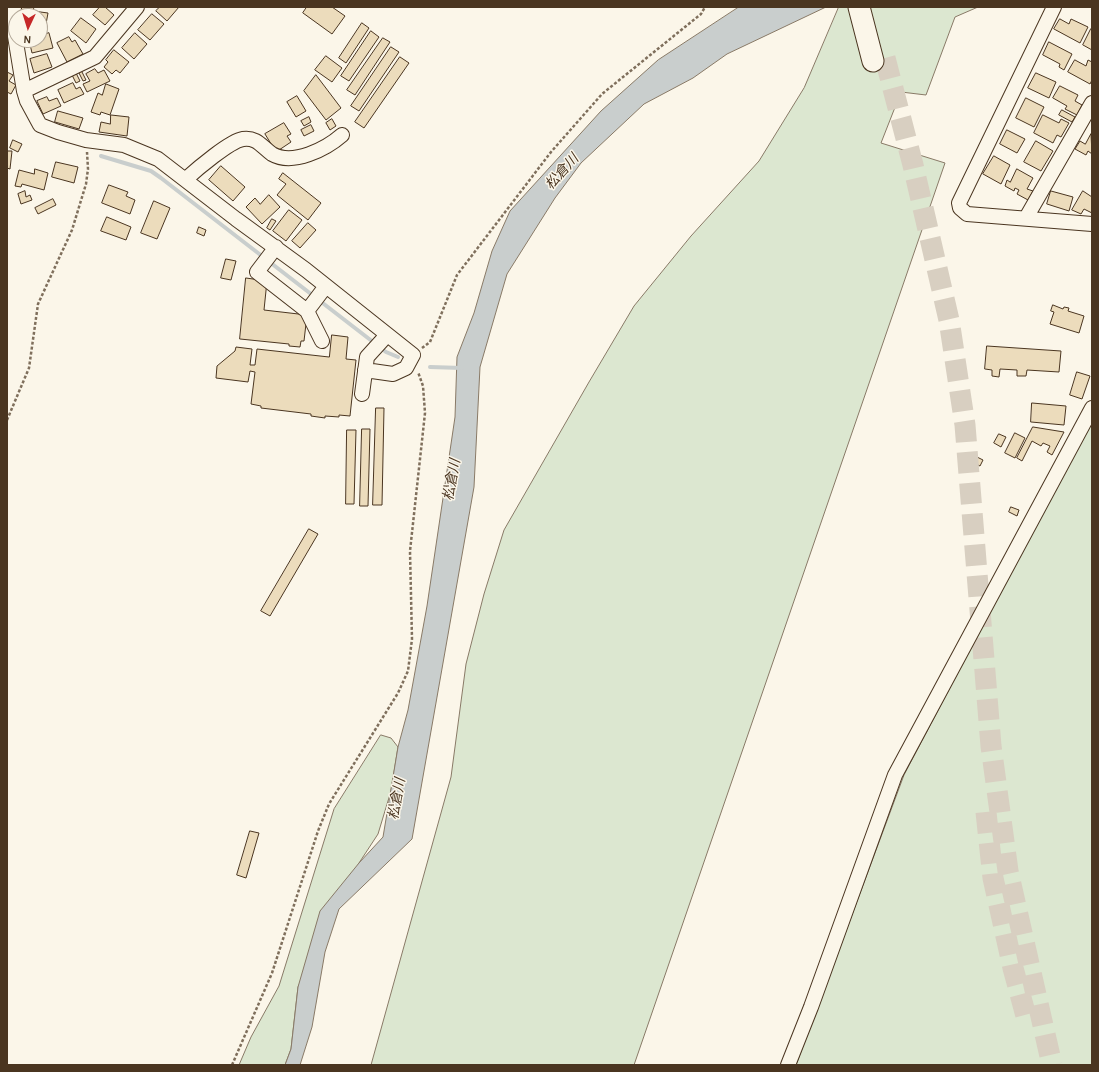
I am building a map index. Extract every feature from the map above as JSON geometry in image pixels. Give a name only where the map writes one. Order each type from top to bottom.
[{"type":"highway","points":[[866,11],[879,59]]},
{"type":"street","points":[[14,7],[13,24],[24,91],[27,101],[40,125],[86,140],[124,145],[148,153],[186,179],[236,219],[270,255],[324,289],[380,342],[413,355],[406,368],[393,374],[365,370]]},
{"type":"street","points":[[24,91],[95,57],[137,7]]},
{"type":"street","points":[[1054,7],[959,203],[960,208],[967,214],[1092,224]]},
{"type":"street","points":[[1026,218],[1092,103]]},
{"type":"street","points":[[186,179],[239,140],[253,140],[277,156],[292,157],[318,150],[335,141],[342,135]]},
{"type":"street","points":[[270,255],[257,272],[309,308],[322,341]]},
{"type":"street","points":[[309,308],[324,289]]},
{"type":"street","points":[[362,394],[367,357],[380,342]]},
{"type":"street","points":[[788,1065],[811,1008],[895,775],[1092,408]]},
{"type":"path","points":[[232,1065],[272,973],[318,830],[329,804],[398,692],[408,671],[412,639],[410,551],[425,413],[423,386],[413,355],[430,342],[456,275],[552,152],[602,94],[701,14],[705,7]]},
{"type":"path","points":[[7,420],[29,368],[38,304],[72,230],[86,184],[88,169],[86,140]]},
{"type":"green space","points":[[839,7],[978,7],[955,17],[926,95],[901,92],[881,143],[945,163],[634,1065],[371,1065],[451,777],[466,664],[484,594],[504,530],[634,306],[691,236],[759,161],[804,88]]},
{"type":"green space","points":[[1092,418],[1092,1065],[796,1065],[904,775]]},
{"type":"green space","points":[[381,735],[391,738],[398,747],[391,791],[378,834],[359,863],[298,987],[291,1049],[285,1065],[239,1065],[251,1037],[279,986],[334,809]]},
{"type":"water","name":"松倉川","points":[[739,7],[826,7],[727,54],[693,78],[644,104],[581,163],[555,198],[507,274],[480,367],[474,487],[412,839],[339,909],[325,952],[312,1027],[300,1065],[285,1065],[291,1049],[298,987],[320,911],[359,863],[383,837],[398,747],[408,710],[427,606],[455,417],[457,357],[474,313],[492,251],[510,211],[601,111],[658,60]]},
{"type":"building","points":[[22,7],[34,7],[34,8]]},
{"type":"building","points":[[100,7],[105,7],[114,15],[105,25],[93,15]]},
{"type":"building","points":[[160,7],[179,7],[167,21],[156,11]]},
{"type":"building","points":[[307,7],[332,7],[345,16],[332,34],[303,13]]},
{"type":"building","points":[[152,14],[164,24],[150,40],[138,30]]},
{"type":"building","points":[[81,18],[96,29],[86,43],[71,31]]},
{"type":"building","points":[[1060,19],[1069,24],[1071,19],[1088,27],[1080,43],[1054,29]]},
{"type":"building","points":[[362,23],[369,28],[346,63],[339,58]]},
{"type":"building","points":[[1091,29],[1092,30],[1092,50],[1083,45]]},
{"type":"building","points":[[371,31],[379,37],[349,81],[341,76]]},
{"type":"building","points":[[48,33],[53,48],[32,53],[31,48],[48,48]]},
{"type":"building","points":[[135,33],[147,44],[134,59],[122,48]]},
{"type":"building","points":[[69,37],[72,42],[75,40],[83,54],[67,62],[57,43]]},
{"type":"building","points":[[383,38],[390,42],[355,95],[347,90]]},
{"type":"building","points":[[1049,42],[1072,54],[1064,70],[1059,67],[1060,64],[1043,55]]},
{"type":"building","points":[[391,47],[399,52],[359,111],[351,106]]},
{"type":"building","points":[[114,50],[129,62],[120,73],[116,70],[112,74],[104,67],[108,62],[106,60]]},
{"type":"building","points":[[47,54],[52,67],[34,73],[30,59]]},
{"type":"building","points":[[326,56],[342,68],[332,82],[315,70]]},
{"type":"building","points":[[400,57],[409,63],[364,128],[355,122]]},
{"type":"building","points":[[1075,60],[1086,66],[1088,60],[1092,62],[1092,80],[1090,84],[1068,72]]},
{"type":"building","points":[[95,69],[98,73],[104,70],[110,81],[87,92],[83,84],[90,81],[86,74]]},
{"type":"building","points":[[81,70],[86,80],[83,81],[78,71]]},
{"type":"building","points":[[75,71],[80,81],[76,83],[71,73]]},
{"type":"building","points":[[7,72],[13,75],[9,81],[16,85],[11,94],[7,92]]},
{"type":"building","points":[[1036,73],[1056,82],[1049,98],[1028,88]]},
{"type":"building","points":[[316,75],[341,108],[326,120],[304,91]]},
{"type":"building","points":[[73,83],[76,89],[80,87],[84,94],[64,103],[58,90]]},
{"type":"building","points":[[106,84],[119,89],[110,115],[101,112],[100,115],[91,112],[98,93],[102,95]]},
{"type":"building","points":[[1060,86],[1078,95],[1075,101],[1082,105],[1077,115],[1065,109],[1067,106],[1053,98]]},
{"type":"building","points":[[297,96],[306,111],[296,117],[287,102]]},
{"type":"building","points":[[47,97],[49,101],[57,98],[61,106],[43,114],[37,101]]},
{"type":"building","points":[[1026,98],[1044,107],[1034,127],[1016,118]]},
{"type":"building","points":[[1062,110],[1075,117],[1072,122],[1059,115]]},
{"type":"building","points":[[58,111],[83,118],[79,129],[55,122]]},
{"type":"building","points":[[111,115],[129,117],[127,136],[99,132],[101,122],[110,124]]},
{"type":"building","points":[[1043,115],[1059,123],[1061,119],[1069,123],[1061,137],[1057,135],[1053,143],[1034,133]]},
{"type":"building","points":[[309,117],[311,122],[304,126],[301,121]]},
{"type":"building","points":[[332,119],[336,126],[330,130],[326,123]]},
{"type":"building","points":[[284,123],[291,134],[287,136],[291,142],[276,152],[265,134]]},
{"type":"building","points":[[311,125],[314,131],[304,136],[301,130]]},
{"type":"building","points":[[1007,130],[1025,139],[1017,153],[1000,144]]},
{"type":"building","points":[[1091,134],[1092,154],[1088,151],[1086,155],[1075,149],[1080,141],[1085,144]]},
{"type":"building","points":[[13,140],[22,144],[18,152],[10,148]]},
{"type":"building","points":[[1036,141],[1053,151],[1041,171],[1024,162]]},
{"type":"building","points":[[7,151],[12,151],[10,169],[7,168]]},
{"type":"building","points":[[994,156],[1010,165],[1001,184],[983,174]]},
{"type":"building","points":[[56,162],[78,167],[74,183],[52,177]]},
{"type":"building","points":[[221,166],[245,187],[233,201],[209,180]]},
{"type":"building","points":[[35,169],[48,173],[44,190],[22,184],[21,187],[15,186],[19,170],[34,174]]},
{"type":"building","points":[[1017,169],[1033,178],[1027,189],[1033,191],[1028,200],[1017,194],[1019,190],[1015,188],[1014,191],[1005,186],[1007,180],[1010,182]]},
{"type":"building","points":[[283,173],[321,203],[308,220],[277,195],[286,184],[279,179]]},
{"type":"building","points":[[109,185],[128,192],[126,196],[135,200],[130,214],[102,203]]},
{"type":"building","points":[[25,191],[26,197],[30,195],[32,200],[21,204],[18,194]]},
{"type":"building","points":[[1051,191],[1073,197],[1069,211],[1047,204]]},
{"type":"building","points":[[1083,191],[1092,197],[1092,213],[1084,209],[1081,214],[1072,210]]},
{"type":"building","points":[[269,195],[280,207],[262,224],[246,207],[255,198],[260,204]]},
{"type":"building","points":[[53,199],[56,205],[38,214],[35,208]]},
{"type":"building","points":[[154,201],[170,208],[157,239],[141,233]]},
{"type":"building","points":[[289,210],[302,220],[286,241],[273,231]]},
{"type":"building","points":[[107,217],[131,227],[126,240],[101,231]]},
{"type":"building","points":[[272,219],[276,221],[270,230],[267,228]]},
{"type":"building","points":[[308,223],[316,230],[300,248],[292,241]]},
{"type":"building","points":[[199,227],[206,230],[204,236],[197,233]]},
{"type":"building","points":[[226,259],[236,261],[231,280],[221,278]]},
{"type":"building","points":[[246,278],[267,281],[264,310],[307,315],[304,341],[301,341],[300,347],[289,346],[289,344],[240,339]]},
{"type":"building","points":[[1053,305],[1063,309],[1064,307],[1069,308],[1068,311],[1084,316],[1079,333],[1050,324],[1054,312],[1051,311]]},
{"type":"building","points":[[332,335],[348,337],[346,359],[356,360],[350,416],[325,416],[325,418],[311,416],[311,414],[261,408],[261,406],[251,404],[255,372],[250,371],[248,382],[216,378],[217,366],[235,351],[236,347],[252,349],[250,365],[255,365],[257,349],[329,357]]},
{"type":"building","points":[[987,346],[1061,351],[1059,372],[1027,370],[1026,376],[1017,376],[1017,370],[1000,369],[999,377],[992,376],[992,370],[985,369]]},
{"type":"building","points":[[1077,372],[1090,376],[1082,399],[1070,395]]},
{"type":"building","points":[[1032,403],[1066,406],[1064,425],[1031,422]]},
{"type":"building","points":[[376,408],[384,408],[382,505],[373,505]]},
{"type":"building","points":[[1033,427],[1064,432],[1052,455],[1047,452],[1050,446],[1043,443],[1041,446],[1032,441],[1022,461],[1017,458]]},
{"type":"building","points":[[362,429],[370,429],[368,506],[360,506]]},
{"type":"building","points":[[347,430],[356,430],[354,504],[346,504]]},
{"type":"building","points":[[1015,433],[1025,438],[1015,458],[1005,453]]},
{"type":"building","points":[[999,434],[1006,437],[1001,447],[994,443]]},
{"type":"building","points":[[975,456],[983,460],[980,466],[972,462]]},
{"type":"building","points":[[1011,507],[1019,510],[1017,516],[1009,512]]},
{"type":"building","points":[[309,529],[318,534],[270,616],[261,611]]},
{"type":"building","points":[[250,831],[259,833],[246,878],[237,875]]},
{"type":"waterway","points":[[101,156],[151,171],[386,352],[398,357]]},
{"type":"waterway","points":[[430,367],[462,368]]},
{"type":"tunnel","points":[[885,58],[913,165],[949,320],[965,425],[991,746],[1008,871],[1052,1065]]},
{"type":"tunnel","points":[[986,812],[993,878],[1013,968],[1026,1016]]}]
